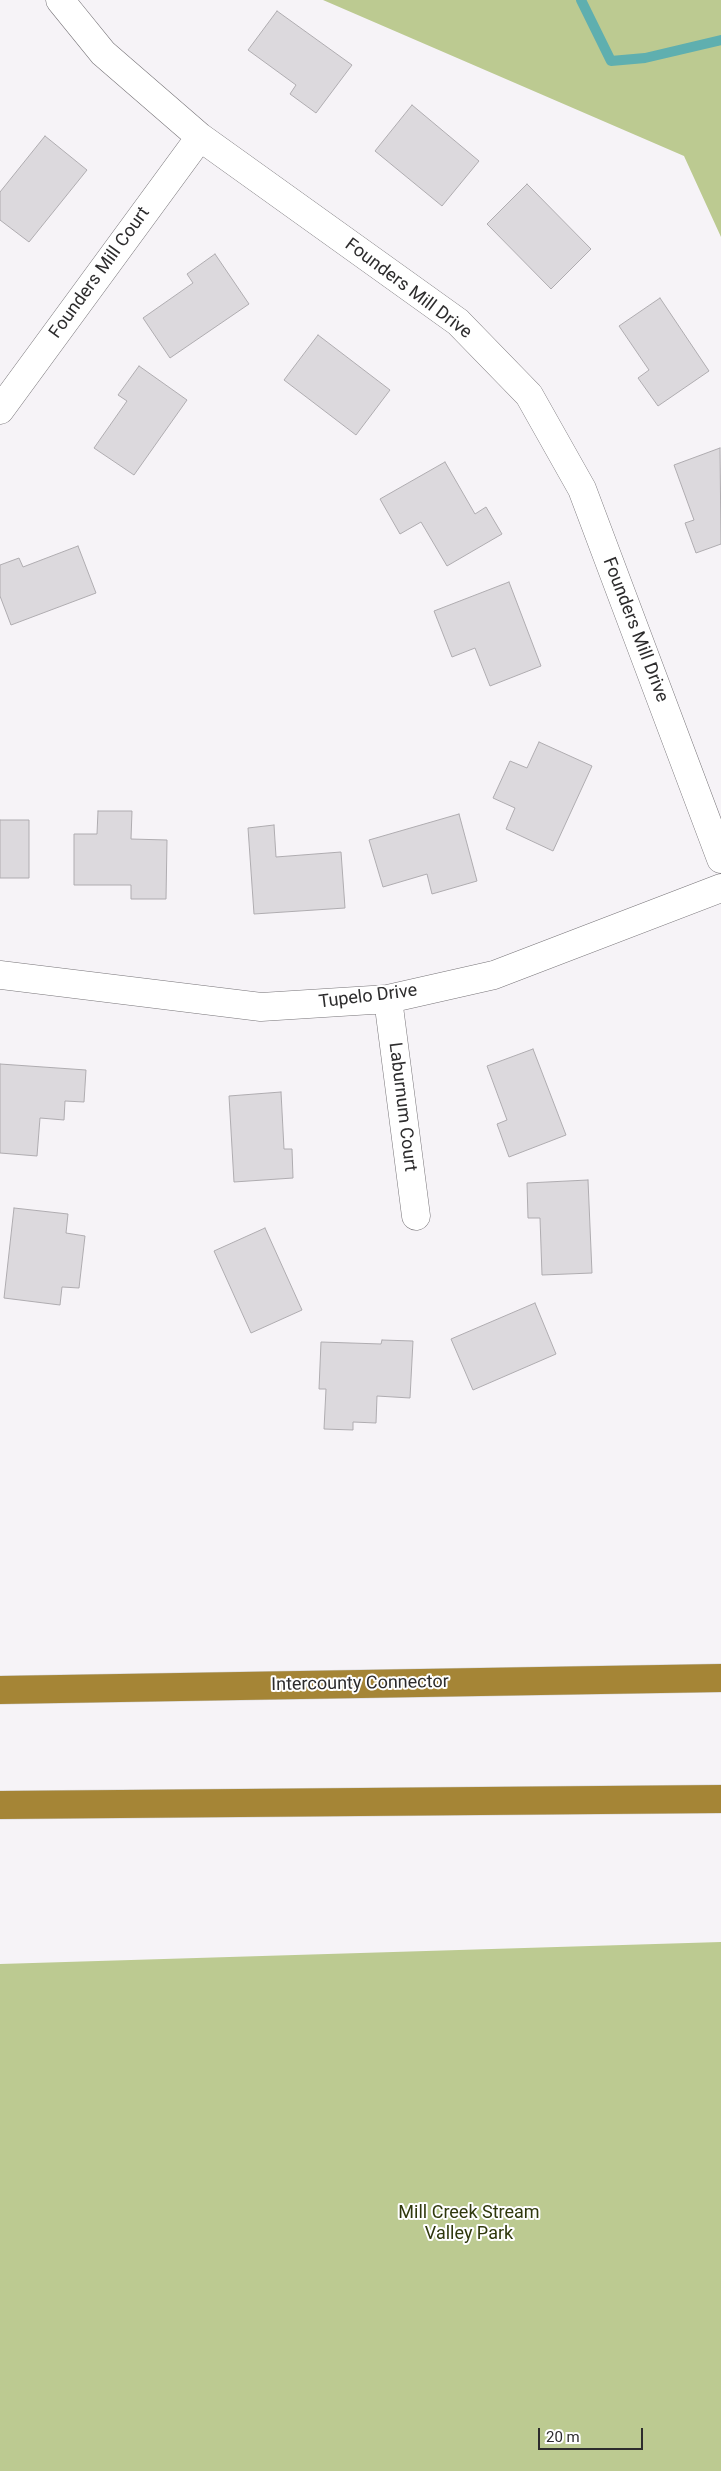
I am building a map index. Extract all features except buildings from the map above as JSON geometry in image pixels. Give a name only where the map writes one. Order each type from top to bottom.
[{"type":"highway","name":"Intercounty Connector","points":[[0,1690],[721,1678]]},
{"type":"highway","points":[[0,1806],[721,1799]]},
{"type":"street","name":"Founders Mill Drive","points":[[60,0],[103,53],[200,137],[458,322],[529,395],[582,489],[721,859]]},
{"type":"street","name":"Founders Mill Court","points":[[0,410],[200,137]]},
{"type":"street","name":"Tupelo Drive","points":[[0,975],[261,1007],[388,999],[494,975],[721,888]]},
{"type":"street","name":"Laburnum Court","points":[[388,999],[416,1216]]},
{"type":"green space","points":[[323,0],[721,0],[721,237],[684,156]]},
{"type":"green space","name":"Mill Creek Stream Valley Park","points":[[721,1942],[721,2471],[0,2471],[0,1964]]},
{"type":"waterway","points":[[581,0],[611,61],[645,58],[721,40]]}]
